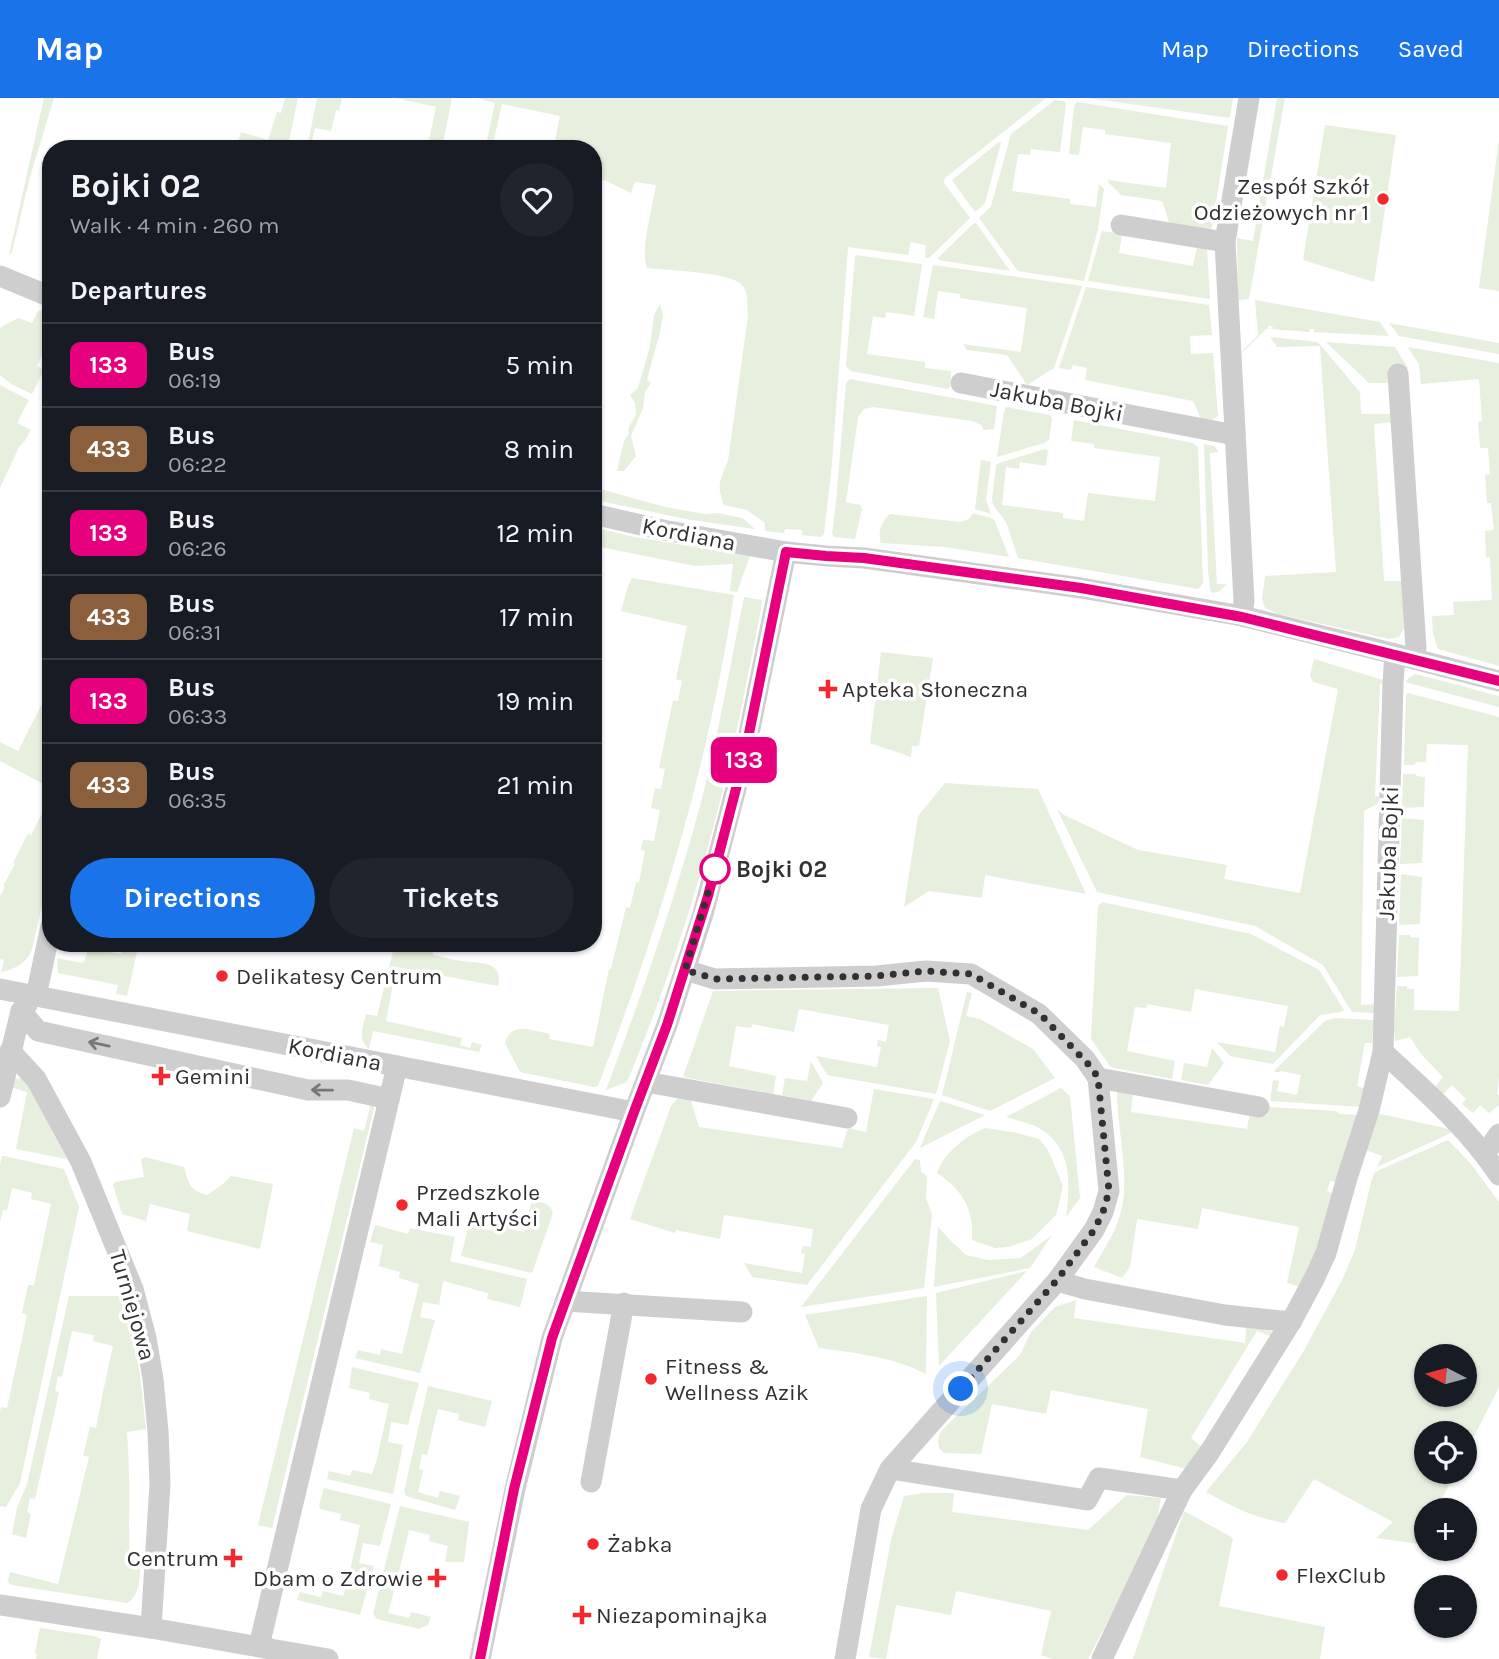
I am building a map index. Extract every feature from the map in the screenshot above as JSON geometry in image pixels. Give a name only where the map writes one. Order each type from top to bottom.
[{"type":"street","points":[[1242,617],[1244,601],[1226,243],[1250,98]]},
{"type":"street","points":[[1121,225],[1226,243]]},
{"type":"street","points":[[0,276],[42,293]]},
{"type":"street","name":"Jakuba Bojki","points":[[1102,1659],[1182,1490],[1209,1453],[1291,1322],[1314,1279],[1326,1253],[1369,1110],[1383,1052],[1393,696],[1405,657],[1416,648],[1398,374]]},
{"type":"street","name":"Jakuba Bojki","points":[[961,383],[1235,435]]},
{"type":"street","name":"Kordiana","points":[[602,516],[786,552]]},
{"type":"street","points":[[480,1659],[514,1489],[552,1338],[646,1082],[685,970],[712,881],[744,758],[786,552],[864,558],[1068,586],[1242,617],[1499,681]]},
{"type":"street","points":[[0,1097],[10,1051],[43,952]]},
{"type":"street","points":[[685,970],[716,979],[877,976],[926,971],[971,974],[1040,1014],[1085,1059],[1098,1078],[1109,1191],[1103,1212],[1094,1230],[1057,1280],[890,1469],[871,1509],[845,1659]]},
{"type":"street","name":"Kordiana","points":[[0,989],[28,1003],[397,1066],[634,1112]]},
{"type":"street","points":[[28,1003],[38,1031],[308,1090],[348,1090],[389,1099]]},
{"type":"street","name":"Turniejowa","points":[[10,1051],[36,1079],[81,1162],[133,1289],[146,1338],[153,1379],[160,1484],[151,1628]]},
{"type":"street","points":[[1383,1052],[1455,1121],[1485,1154],[1499,1175]]},
{"type":"street","points":[[259,1646],[397,1066]]},
{"type":"street","points":[[1098,1078],[1259,1107]]},
{"type":"street","points":[[646,1082],[847,1118]]},
{"type":"street","points":[[1485,1154],[1499,1134]]},
{"type":"street","points":[[1057,1280],[1085,1289],[1214,1313],[1291,1322]]},
{"type":"street","points":[[565,1301],[741,1312]]},
{"type":"street","points":[[591,1482],[624,1303]]},
{"type":"street","points":[[890,1469],[1087,1500],[1099,1478],[1182,1490]]},
{"type":"street","points":[[0,1605],[328,1659]]},
{"type":"green space","points":[[44,98],[54,98],[9,255]]},
{"type":"green space","points":[[285,98],[298,98],[289,140],[268,140],[277,112],[281,113]]},
{"type":"green space","points":[[317,98],[342,98],[331,131],[315,128],[312,140],[309,140]]},
{"type":"green space","points":[[396,98],[452,98],[444,140],[429,140],[436,107]]},
{"type":"green space","points":[[477,98],[1046,98],[945,178],[944,183],[970,218],[929,258],[925,258],[926,245],[911,242],[908,255],[848,247],[832,463],[824,534],[821,537],[802,535],[802,530],[785,529],[784,533],[765,531],[765,523],[747,510],[723,505],[720,484],[728,461],[748,316],[744,287],[723,277],[647,268],[646,239],[656,185],[635,182],[631,193],[602,180],[602,140],[555,140],[560,116],[502,104],[494,140],[487,140],[495,103]]},
{"type":"green space","points":[[1088,98],[1233,98],[1230,118]]},
{"type":"green space","points":[[1277,98],[1285,98],[1249,299],[1238,300],[1237,238],[1253,241]]},
{"type":"green space","points":[[1055,100],[1064,101],[1066,104],[1060,152],[1031,149],[1030,155],[1018,154],[1012,191],[1070,199],[1070,204],[1096,207],[1099,184],[1104,189],[1098,229],[1084,281],[1018,271],[979,218],[991,206],[1011,134]]},
{"type":"green space","points":[[1077,102],[1228,126],[1212,228],[1170,225],[1162,201],[1121,195],[1108,182],[1166,188],[1171,143],[1105,134],[1105,130],[1083,127],[1079,155],[1069,154],[1074,106]]},
{"type":"green space","points":[[1325,125],[1396,135],[1374,282],[1303,260]]},
{"type":"green space","points":[[241,132],[268,140],[239,140]]},
{"type":"green space","points":[[1499,139],[1499,291],[1479,288]]},
{"type":"green space","points":[[1001,143],[985,203],[974,211],[952,180]]},
{"type":"green space","points":[[976,223],[1010,271],[938,260]]},
{"type":"green space","points":[[1102,231],[1122,234],[1119,253],[1193,266],[1197,247],[1207,248],[1210,299],[1088,281]]},
{"type":"green space","points":[[855,255],[922,265],[914,316],[886,312],[885,318],[873,316],[867,354],[925,362],[925,368],[951,371],[948,389],[851,371],[846,366]]},
{"type":"green space","points":[[933,265],[1082,286],[1054,368],[1027,385],[1007,355],[967,350],[963,344],[1021,352],[1027,308],[960,298],[960,294],[938,291],[934,319],[923,317]]},
{"type":"green space","points":[[1086,287],[1209,305],[1212,335],[1190,336],[1191,354],[1213,353],[1218,416],[1211,421],[1202,421],[1193,401],[1085,380],[1087,368],[1073,365],[1071,370],[1059,368]]},
{"type":"green space","points":[[1255,300],[1380,322],[1389,336],[1314,332],[1314,329],[1309,329],[1309,332],[1270,329],[1272,326],[1268,326],[1243,352],[1258,335]]},
{"type":"green space","points":[[660,304],[663,315],[647,380],[651,383],[645,392],[643,408],[631,436],[636,456],[624,471],[617,471],[624,441],[636,415],[635,403],[630,395],[638,388],[650,346],[654,315]]},
{"type":"green space","points":[[42,309],[42,356],[37,366],[42,369],[42,374],[32,394],[0,375],[0,328],[18,318],[32,323],[38,311]]},
{"type":"green space","points":[[1389,323],[1499,343],[1499,354],[1399,336]]},
{"type":"green space","points":[[1270,337],[1318,342],[1360,392],[1361,414],[1392,414],[1393,422],[1374,424],[1384,581],[1403,581],[1404,628],[1399,637],[1389,639],[1278,614],[1265,608],[1262,599],[1265,576],[1336,572],[1320,346],[1277,347]]},
{"type":"green space","points":[[1326,342],[1395,347],[1408,368],[1386,383],[1369,383]]},
{"type":"green space","points":[[1408,347],[1499,363],[1499,666],[1438,649],[1433,634],[1432,616],[1454,615],[1453,602],[1492,600],[1490,557],[1486,557],[1485,531],[1494,530],[1491,503],[1487,503],[1485,475],[1490,474],[1488,448],[1480,448],[1478,422],[1482,421],[1479,379],[1421,384],[1419,364]]},
{"type":"green space","points":[[850,379],[997,406],[994,429],[984,430],[981,425],[972,421],[873,407],[864,409],[858,417],[846,502],[860,505],[862,509],[855,539],[834,537],[832,534],[846,383]]},
{"type":"green space","points":[[0,385],[29,400],[17,423],[31,430],[19,447],[0,488]]},
{"type":"green space","points":[[1006,407],[1050,415],[1052,419],[1049,440],[997,457]]},
{"type":"green space","points":[[1074,420],[1193,443],[1198,447],[1203,583],[1198,589],[1018,558],[1006,522],[993,505],[996,465],[999,463],[1045,449],[1048,451],[1046,466],[1020,462],[1019,469],[1006,467],[1002,505],[1063,513],[1063,518],[1084,521],[1088,493],[1155,501],[1160,457],[1094,448],[1094,444],[1071,441]]},
{"type":"green space","points":[[1204,444],[1214,446],[1219,452],[1210,453],[1217,584],[1227,584],[1220,591],[1213,593],[1210,590],[1208,570]]},
{"type":"green space","points":[[981,460],[991,462],[986,500],[991,514],[975,509]]},
{"type":"green space","points":[[602,490],[665,507],[742,518],[755,529],[691,520],[602,501]]},
{"type":"green space","points":[[973,513],[994,519],[1009,557],[945,547],[881,543],[881,527],[890,514],[960,522],[969,519]]},
{"type":"green space","points":[[602,529],[750,556],[737,592],[730,591],[733,564],[695,566],[602,547]]},
{"type":"green space","points":[[632,578],[734,595],[711,720],[680,844],[620,1026],[598,1086],[594,1087],[520,1072],[505,1043],[512,1032],[523,1029],[550,1034],[549,1039],[593,1047],[609,969],[626,907],[630,908],[636,882],[639,882],[645,851],[641,850],[643,840],[654,841],[660,810],[651,808],[655,788],[661,789],[665,769],[659,768],[673,700],[678,701],[682,681],[676,679],[687,626],[621,611]]},
{"type":"green space","points":[[744,597],[762,600],[760,615],[733,746],[700,874],[659,1000],[627,1082],[606,1090],[656,949],[700,806]]},
{"type":"green space","points":[[881,652],[933,658],[919,746],[912,746],[911,757],[870,743]]},
{"type":"green space","points":[[1314,659],[1384,682],[1380,684],[1375,796],[1381,797],[1381,802],[1364,811],[1361,1005],[1376,1004],[1375,1013],[1352,1012],[1323,965],[1255,926],[1097,892],[1057,809],[1064,815],[1138,850],[1227,865],[1224,879],[1300,893],[1338,689],[1313,682],[1310,675]]},
{"type":"green space","points":[[1416,674],[1499,696],[1499,707],[1405,682]]},
{"type":"green space","points":[[1408,693],[1499,717],[1499,1105],[1489,1113],[1480,1105],[1473,1113],[1462,1104],[1466,1099],[1452,1085],[1440,1097],[1433,1090],[1443,1077],[1421,1054],[1410,1037],[1395,1041],[1397,986],[1414,989],[1414,1010],[1459,1011],[1468,745],[1427,744],[1426,762],[1404,765]]},
{"type":"green space","points":[[42,704],[42,783],[0,761],[0,742],[18,751]]},
{"type":"green space","points":[[1403,774],[1425,777],[1424,807],[1402,808]]},
{"type":"green space","points":[[945,783],[1038,789],[1086,894],[985,875],[982,898],[929,891],[904,907],[918,816]]},
{"type":"green space","points":[[42,814],[42,905],[32,949],[27,958],[20,965],[1,972],[4,960],[0,959],[0,896],[15,864],[13,863],[28,834],[31,835]]},
{"type":"green space","points":[[1402,818],[1424,820],[1422,863],[1400,864]]},
{"type":"green space","points":[[1401,874],[1422,877],[1420,924],[1399,925]]},
{"type":"green space","points":[[1102,902],[1251,934],[1319,970],[1344,1010],[1320,1015],[1273,1064],[1230,1056],[1217,1042],[1275,1052],[1280,1026],[1284,1027],[1288,1006],[1195,989],[1191,1012],[1147,1004],[1146,1008],[1135,1007],[1127,1051],[1175,1061],[1172,1079],[1114,1068],[1091,1039],[1098,906]]},
{"type":"green space","points":[[1399,935],[1419,938],[1418,976],[1397,977]]},
{"type":"green space","points":[[87,952],[137,952],[127,996],[116,994],[118,985],[58,973],[57,958],[82,963]]},
{"type":"green space","points":[[393,952],[434,952],[433,955],[487,964],[498,973],[498,986],[396,967],[386,1021],[462,1038],[460,1045],[470,1048],[472,1042],[482,1045],[479,1052],[373,1031],[369,1049],[363,1041],[362,1033],[366,1014],[377,1016]]},
{"type":"green space","points":[[938,988],[950,1041],[936,1094],[827,1075],[816,1056],[877,1067],[881,1047],[877,1046],[878,1040],[886,1042],[889,1025],[799,1009],[794,1032],[752,1024],[751,1028],[736,1026],[729,1066],[776,1076],[773,1094],[683,1077],[713,991]]},
{"type":"green space","points":[[967,992],[972,993],[966,1016],[980,1019],[1033,1049],[1055,1078],[990,1111],[942,1095]]},
{"type":"green space","points":[[1335,1018],[1374,1020],[1372,1043],[1365,1043],[1357,1086],[1366,1089],[1362,1107],[1270,1101],[1273,1080],[1279,1081],[1277,1091],[1297,1095],[1301,1075],[1275,1070],[1325,1021]]},
{"type":"green space","points":[[1212,1048],[1224,1063],[1208,1085],[1181,1080],[1184,1063],[1207,1067]]},
{"type":"green space","points":[[811,1061],[823,1083],[811,1101],[782,1095],[785,1078],[807,1081]]},
{"type":"green space","points":[[24,1078],[66,1159],[16,1149],[27,1092],[11,1087],[13,1079]]},
{"type":"green space","points":[[1061,1088],[1070,1096],[1080,1198],[1066,1217],[1068,1176],[1062,1152],[1046,1133],[1033,1125],[1006,1117]]},
{"type":"green space","points":[[874,1089],[934,1099],[916,1142],[807,1285],[752,1277],[744,1263],[802,1273],[805,1254],[801,1253],[803,1246],[811,1247],[813,1229],[724,1215],[720,1239],[676,1230],[675,1233],[630,1219],[671,1106],[678,1098],[690,1098],[699,1127],[842,1148],[848,1128],[866,1132]]},
{"type":"green space","points":[[1133,1091],[1131,1112],[1247,1129],[1250,1112],[1268,1115],[1269,1107],[1360,1115],[1337,1182],[1330,1181],[1327,1192],[1334,1193],[1326,1227],[1301,1287],[1287,1283],[1299,1227],[1202,1208],[1198,1229],[1137,1219],[1130,1267],[1122,1278],[1094,1267],[1114,1231],[1123,1204],[1124,1173],[1117,1092]]},
{"type":"green space","points":[[940,1101],[985,1115],[920,1148]]},
{"type":"green space","points":[[371,1103],[374,1108],[272,1528],[258,1525],[354,1128],[364,1131]]},
{"type":"green space","points":[[1376,1113],[1453,1132],[1377,1167],[1382,1156],[1366,1150]]},
{"type":"green space","points":[[986,1128],[1039,1139],[1048,1150],[1063,1186],[1056,1215],[1032,1239],[1008,1247],[995,1248],[972,1240],[971,1219],[965,1202],[954,1186],[937,1173],[957,1146]]},
{"type":"green space","points":[[1448,1140],[1471,1164],[1499,1202],[1499,1387],[1477,1430],[1477,1421],[1414,1421],[1414,1484],[1450,1484],[1442,1498],[1414,1498],[1414,1543],[1376,1538],[1393,1522],[1314,1479],[1285,1523],[1253,1515],[1206,1492],[1247,1442],[1303,1352],[1343,1278],[1355,1250],[1375,1172]]},
{"type":"green space","points":[[2,1156],[64,1169],[79,1207],[20,1483],[6,1507],[0,1506],[0,1412],[1,1407],[7,1408],[27,1315],[22,1313],[28,1285],[34,1285],[51,1204],[31,1199],[32,1193],[12,1188],[7,1210],[3,1210],[0,1222]]},
{"type":"green space","points":[[145,1157],[184,1167],[191,1186],[207,1195],[231,1176],[273,1184],[260,1249],[187,1231],[190,1214],[150,1204],[146,1221],[122,1214],[113,1185],[115,1182],[144,1177],[141,1159]]},
{"type":"green space","points":[[915,1159],[920,1160],[921,1172],[927,1176],[926,1198],[932,1214],[924,1288],[801,1307]]},
{"type":"green space","points":[[532,1200],[547,1205],[553,1213],[532,1273],[461,1256],[469,1225],[502,1233],[504,1227],[524,1232]]},
{"type":"green space","points":[[375,1225],[408,1234],[410,1228],[455,1237],[450,1261],[527,1279],[520,1307],[487,1299],[488,1293],[443,1281],[439,1305],[423,1302],[420,1317],[435,1320],[420,1373],[355,1358],[358,1350],[380,1355],[381,1349],[402,1354],[419,1284],[399,1278],[400,1272],[379,1266],[383,1245],[370,1242]]},
{"type":"green space","points":[[938,1227],[966,1255],[988,1260],[1021,1258],[1052,1235],[1030,1268],[934,1287]]},
{"type":"green space","points":[[1027,1271],[939,1366],[936,1293]]},
{"type":"green space","points":[[69,1296],[124,1296],[140,1374],[146,1429],[127,1432],[130,1542],[127,1561],[140,1565],[140,1575],[135,1596],[127,1603],[12,1585],[8,1581],[10,1572],[58,1584],[89,1457],[83,1456],[90,1427],[96,1428],[113,1346],[93,1341],[94,1335],[72,1331],[62,1377],[58,1376],[55,1391],[59,1392],[35,1499],[30,1498],[27,1512],[31,1514],[26,1538],[12,1534],[17,1508],[27,1484]]},
{"type":"green space","points":[[927,1296],[926,1374],[887,1360],[819,1348],[805,1315]]},
{"type":"green space","points":[[1076,1300],[1074,1318],[1245,1343],[1246,1326],[1271,1331],[1273,1337],[1257,1331],[1191,1438],[1203,1448],[1187,1469],[1140,1457],[1148,1409],[1051,1390],[1046,1414],[992,1404],[981,1454],[944,1453],[939,1448],[941,1431],[1020,1355],[1031,1332],[1055,1307]]},
{"type":"green space","points":[[352,1367],[419,1383],[408,1425],[391,1422],[388,1442],[403,1445],[393,1494],[327,1479],[329,1471],[350,1476],[352,1470],[372,1474],[377,1459],[389,1404],[369,1399],[370,1393],[349,1388]]},
{"type":"green space","points":[[428,1386],[492,1401],[485,1427],[458,1420],[459,1414],[438,1409],[427,1455],[422,1454],[419,1469],[423,1470],[418,1492],[438,1498],[440,1491],[460,1496],[455,1510],[406,1496],[404,1491]]},
{"type":"green space","points":[[324,1488],[391,1504],[380,1546],[363,1543],[359,1563],[374,1566],[360,1615],[297,1600],[300,1592],[321,1597],[323,1591],[343,1596],[348,1580],[360,1525],[340,1520],[341,1514],[320,1509]]},
{"type":"green space","points":[[954,1493],[952,1512],[1088,1530],[1127,1495],[1161,1498],[1155,1532],[1088,1659],[1052,1659],[1041,1655],[1051,1611],[956,1591],[951,1615],[896,1605],[886,1659],[869,1657],[891,1540],[904,1496]]},
{"type":"green space","points":[[400,1506],[469,1522],[464,1562],[445,1562],[448,1546],[429,1541],[430,1535],[409,1530],[398,1576],[393,1576],[390,1590],[394,1591],[388,1613],[409,1618],[411,1612],[431,1617],[428,1625],[419,1629],[377,1619],[373,1614]]},
{"type":"green space","points":[[1184,1511],[1233,1538],[1219,1606],[1325,1627],[1320,1659],[1133,1659]]},
{"type":"green space","points":[[40,1628],[101,1639],[97,1659],[36,1659]]},
{"type":"bus line","name":"133","points":[[480,1659],[514,1489],[552,1338],[667,1025],[708,896],[744,758],[786,552],[864,558],[1081,588],[1242,617],[1499,681]]},
{"type":"place","name":"Zespół Szkół Odzieżowych nr 1","points":[[1383,199]]},
{"type":"place","name":"Apteka Słoneczna","points":[[828,689]]},
{"type":"place","name":"Bojki 02","points":[[715,869]]},
{"type":"place","name":"Delikatesy Centrum","points":[[222,976]]},
{"type":"place","name":"Gemini","points":[[161,1076]]},
{"type":"place","name":"Przedszkole Mali Artyści","points":[[402,1205]]},
{"type":"place","name":"Fitness & Wellness Azik","points":[[651,1379]]},
{"type":"place","name":"Żabka","points":[[593,1544]]},
{"type":"place","name":"Centrum","points":[[233,1558]]},
{"type":"place","name":"FlexClub","points":[[1282,1575]]},
{"type":"place","name":"Dbam o Zdrowie","points":[[437,1578]]},
{"type":"place","name":"Niezapominajka","points":[[582,1615]]},
{"type":"route","points":[[715,869],[685,970],[716,979],[877,976],[926,971],[971,974],[1040,1014],[1085,1059],[1098,1078],[1109,1191],[1103,1212],[1094,1230],[1057,1280],[961,1389]]}]
